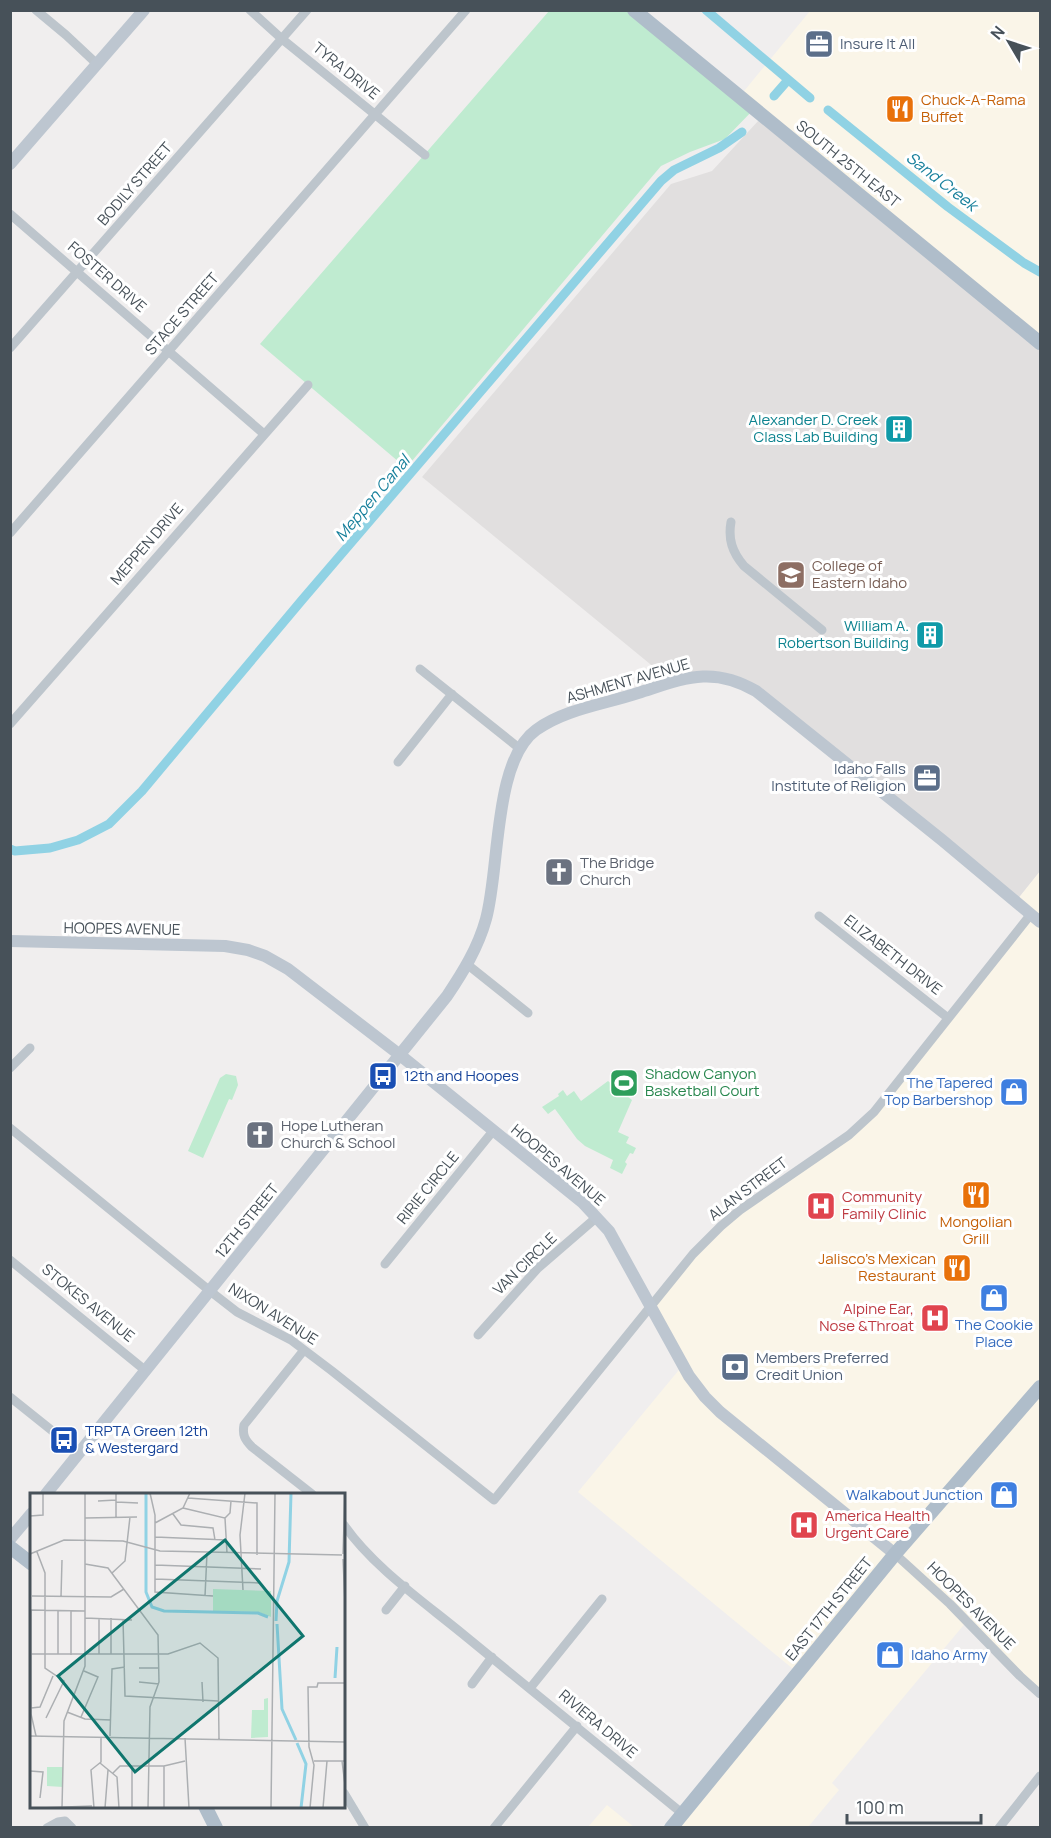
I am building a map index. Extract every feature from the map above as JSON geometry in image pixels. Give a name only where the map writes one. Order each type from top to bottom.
[{"type":"main road","name":"SOUTH 25TH EAST","points":[[634,10],[1041,343]]},
{"type":"main road","name":"EAST 17TH STREET","points":[[671,1827],[895,1554],[1041,1387]]},
{"type":"main road","points":[[10,1547],[30,1562]]},
{"type":"main road","points":[[206,1808],[216,1827]]},
{"type":"street","points":[[36,10],[97,64]]},
{"type":"street","points":[[10,164],[144,10]]},
{"type":"street","name":"TYRA DRIVE","points":[[250,10],[282,39],[424,154]]},
{"type":"street","name":"BODILY STREET","points":[[10,348],[307,10]]},
{"type":"street","name":"STACE STREET","points":[[10,533],[466,10]]},
{"type":"street","name":"FOSTER DRIVE","points":[[10,214],[264,434]]},
{"type":"street","name":"MEPPEN DRIVE","points":[[10,724],[308,385]]},
{"type":"street","points":[[731,522],[729,540],[736,558],[822,630]]},
{"type":"street","points":[[420,669],[519,748]]},
{"type":"street","name":"ASHMENT AVENUE","points":[[468,965],[486,919],[508,773],[519,748],[534,731],[549,722],[582,709],[672,682],[702,676],[719,676],[741,683],[756,692],[1036,918]]},
{"type":"street","points":[[398,762],[452,694]]},
{"type":"street","name":"ELIZABETH DRIVE","points":[[819,916],[948,1018]]},
{"type":"street","name":"ALAN STREET","points":[[494,1500],[693,1254],[740,1210],[849,1135],[874,1112],[948,1018],[1036,918]]},
{"type":"street","name":"HOOPES AVENUE","points":[[10,941],[225,946],[265,956],[288,969],[582,1202],[609,1231],[689,1376],[705,1397],[763,1448],[895,1554],[950,1604],[1020,1676],[1041,1694]]},
{"type":"street","points":[[468,965],[528,1013]]},
{"type":"street","name":"12TH STREET","points":[[47,1493],[447,996],[468,965]]},
{"type":"street","points":[[10,1068],[30,1048]]},
{"type":"street","name":"NIXON AVENUE","points":[[10,1128],[237,1312],[273,1330],[332,1371],[494,1500]]},
{"type":"street","name":"RIRIE CIRCLE","points":[[385,1264],[493,1131]]},
{"type":"street","name":"VAN CIRCLE","points":[[478,1335],[538,1268],[597,1217]]},
{"type":"street","name":"STOKES AVENUE","points":[[10,1260],[146,1371]]},
{"type":"street","points":[[303,1350],[244,1425],[242,1432],[245,1440],[252,1447],[311,1493]]},
{"type":"street","points":[[10,1397],[80,1453]]},
{"type":"street","points":[[10,1539],[30,1515]]},
{"type":"street","name":"RIVIERA DRIVE","points":[[345,1526],[364,1551],[405,1586],[682,1814]]},
{"type":"street","points":[[386,1610],[405,1586]]},
{"type":"street","points":[[531,1688],[602,1599]]},
{"type":"street","points":[[472,1684],[492,1658]]},
{"type":"street","points":[[494,1827],[577,1726]]},
{"type":"street","points":[[999,1827],[1041,1776]]},
{"type":"street","points":[[345,1795],[364,1827]]},
{"type":"street","points":[[47,1827],[65,1821],[72,1827]]},
{"type":"shaded area","points":[[810,11],[1040,11],[1040,343],[740,96]]},
{"type":"shaded area","name":"College of Eastern Idaho","points":[[759,120],[1040,343],[1040,871],[1016,901],[756,691],[719,676],[672,682],[422,477],[671,184],[712,171]]},
{"type":"shaded area","points":[[1040,871],[1040,1694],[967,1621],[832,1783],[839,1790],[808,1827],[671,1827],[798,1673],[578,1492],[683,1365],[650,1307],[721,1226],[874,1112],[1031,914],[1016,901]]},
{"type":"shaded area","points":[[607,1805],[634,1827],[588,1827]]},
{"type":"green space","points":[[549,11],[634,11],[755,108],[725,139],[661,166],[406,468],[260,344]]},
{"type":"green space","points":[[226,1074],[236,1076],[238,1085],[232,1100],[229,1099],[203,1158],[188,1151],[220,1078]]},
{"type":"green space","points":[[608,1081],[632,1100],[618,1132],[629,1137],[626,1143],[636,1148],[625,1162],[627,1164],[622,1174],[610,1168],[613,1160],[585,1146],[577,1139],[555,1109],[548,1114],[542,1107],[559,1096],[558,1094],[563,1090],[567,1096],[574,1091],[581,1101]]},
{"type":"waterway","name":"Sand Creek","points":[[706,10],[810,98]]},
{"type":"waterway","points":[[774,96],[788,80]]},
{"type":"waterway","name":"Sand Creek","points":[[828,110],[948,207],[1024,263],[1040,272]]},
{"type":"waterway","name":"Meppen Canal","points":[[10,849],[15,851],[50,848],[78,840],[109,824],[142,791],[302,600],[661,181],[674,170],[719,148],[742,132]]},
{"type":"place","name":"Insure It All","points":[[819,44]]},
{"type":"place","name":"Chuck-A-Rama Buffet","points":[[900,109]]},
{"type":"place","name":"Alexander D. Creek Class Lab Building","points":[[899,429]]},
{"type":"place","name":"College of Eastern Idaho","points":[[791,575]]},
{"type":"place","name":"William A. Robertson Building","points":[[930,635]]},
{"type":"place","name":"Idaho Falls Institute of Religion","points":[[927,778]]},
{"type":"place","name":"The Bridge Church","points":[[559,872]]},
{"type":"place","name":"12th and Hoopes","points":[[383,1076]]},
{"type":"place","name":"Shadow Canyon Basketball Court","points":[[624,1083]]},
{"type":"place","name":"The Tapered Top Barbershop","points":[[1014,1092]]},
{"type":"place","name":"Hope Lutheran Church & School","points":[[260,1135]]},
{"type":"place","name":"Mongolian Grill","points":[[976,1195]]},
{"type":"place","name":"Community Family Clinic","points":[[821,1206]]},
{"type":"place","name":"Jalisco's Mexican Restaurant","points":[[957,1268]]},
{"type":"place","name":"The Cookie Place","points":[[994,1298]]},
{"type":"place","name":"Alpine Ear, Nose &Throat","points":[[935,1318]]},
{"type":"place","name":"Members Preferred Credit Union","points":[[735,1367]]},
{"type":"place","name":"TRPTA Green 12th & Westergard","points":[[64,1440]]},
{"type":"place","name":"Walkabout Junction","points":[[1004,1495]]},
{"type":"place","name":"America Health Urgent Care","points":[[804,1525]]},
{"type":"place","name":"Idaho Army","points":[[890,1655]]}]
